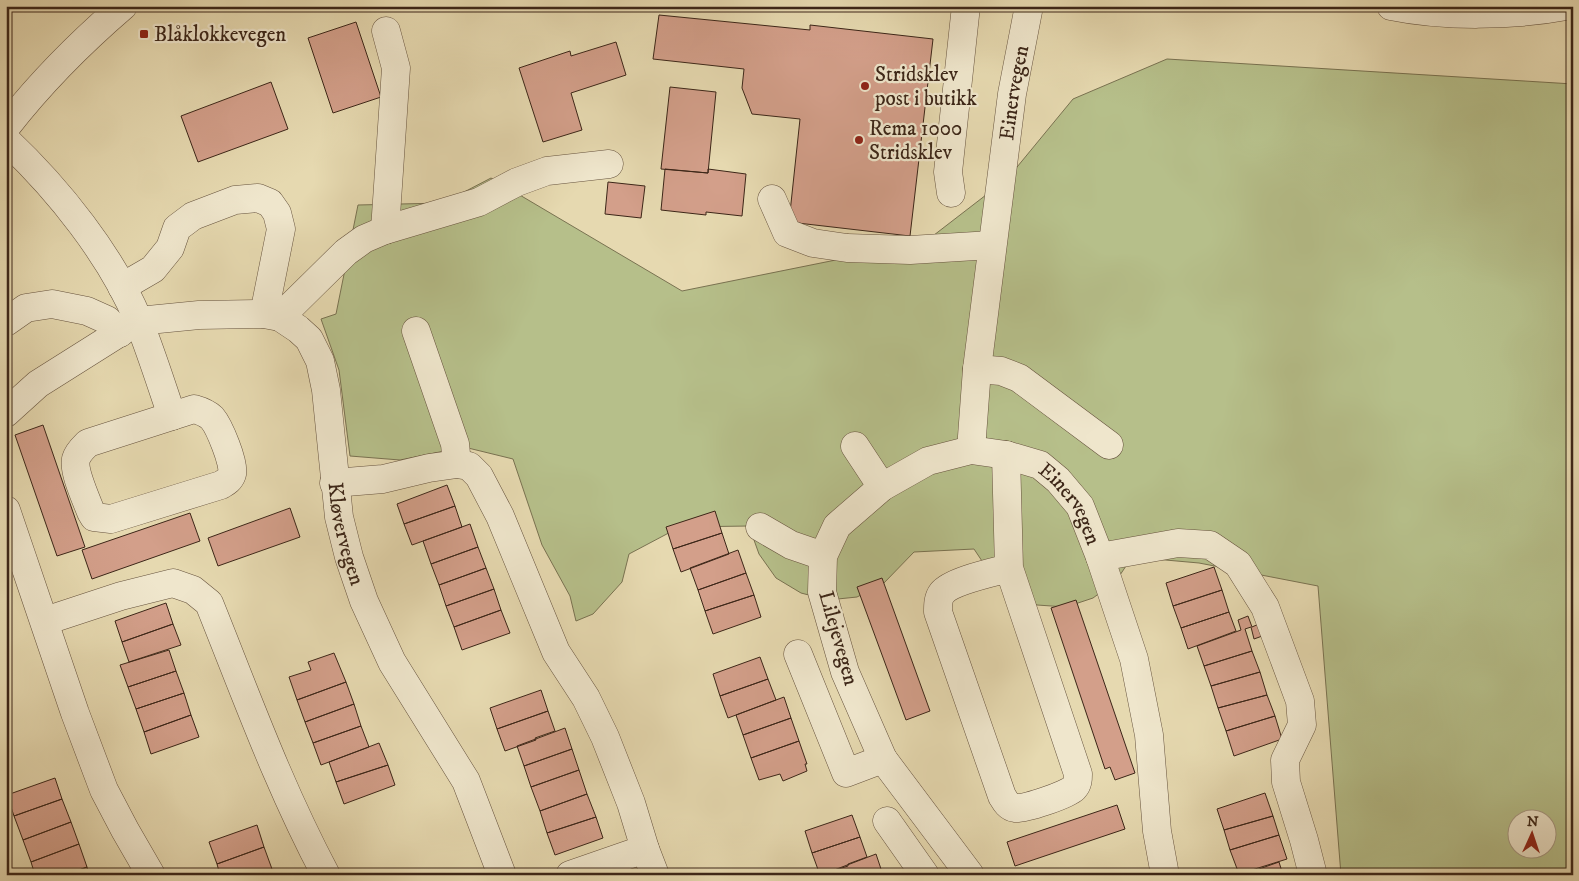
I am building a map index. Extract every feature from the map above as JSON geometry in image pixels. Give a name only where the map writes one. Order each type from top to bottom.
[{"type":"street","points":[[6,127],[26,101],[63,61],[123,6]]},
{"type":"street","points":[[951,194],[948,172],[966,6]]},
{"type":"street","name":"Einervegen","points":[[1029,6],[1012,94],[992,245],[977,369],[971,450],[1006,455],[1040,465],[1058,480],[1080,506],[1100,556],[1134,660],[1149,735],[1157,830],[1165,875]]},
{"type":"street","points":[[1391,6],[1445,12],[1497,13],[1566,6]]},
{"type":"street","points":[[385,230],[396,68],[386,32]]},
{"type":"street","points":[[6,140],[31,164],[73,213],[107,262],[122,287],[129,327],[172,416]]},
{"type":"street","points":[[6,413],[38,384],[129,327],[199,315],[272,316],[346,252],[364,239],[385,230],[479,202],[517,182],[547,171],[609,164]]},
{"type":"street","points":[[122,287],[152,269],[170,248],[177,228],[193,216],[235,200],[258,198],[270,204],[277,213],[281,229],[272,316]]},
{"type":"street","points":[[772,199],[787,233],[814,243],[847,248],[910,250],[992,245]]},
{"type":"street","points":[[6,322],[26,308],[52,304],[88,311],[129,327]]},
{"type":"street","name":"Kløvervegen","points":[[272,316],[298,329],[309,340],[320,361],[326,390],[338,517],[364,601],[392,662],[466,782],[502,875]]},
{"type":"street","points":[[416,331],[455,444],[458,464]]},
{"type":"street","points":[[977,369],[1001,371],[1019,378],[1109,445]]},
{"type":"street","points":[[194,410],[211,416],[232,465],[232,475],[228,481],[111,519],[94,517],[76,469],[76,459],[81,450],[88,444],[172,416],[194,410]]},
{"type":"street","points":[[855,446],[882,487]]},
{"type":"street","name":"Lilejevegen","points":[[970,875],[882,759],[845,672],[822,592],[824,556],[838,526],[882,487],[928,461],[971,450]]},
{"type":"street","points":[[1006,455],[1009,568],[1078,774],[1078,782],[1074,788],[1067,792],[1025,807],[1016,808],[1009,806],[1002,796],[938,612],[939,600],[943,592],[953,585],[1009,568]]},
{"type":"street","points":[[334,483],[383,479],[429,468],[458,464],[469,466],[479,476],[500,516],[556,652],[586,698],[606,738],[655,875]]},
{"type":"street","points":[[6,510],[75,713],[104,790],[152,875]]},
{"type":"street","points":[[760,527],[791,545],[824,556]]},
{"type":"street","points":[[1100,556],[1178,543],[1210,545],[1238,564],[1264,607],[1300,702],[1302,725],[1285,760],[1286,782],[1313,875]]},
{"type":"street","points":[[45,621],[121,596],[173,583],[193,590],[209,603],[277,776],[303,833],[326,875]]},
{"type":"street","points":[[798,654],[846,773],[882,759]]},
{"type":"street","points":[[888,821],[925,875]]},
{"type":"street","points":[[570,875],[645,849]]},
{"type":"green space","points":[[1167,59],[1573,84],[1573,875],[1341,875],[1318,586],[1199,563],[1132,557],[1116,581],[1093,598],[1066,607],[1037,605],[1011,593],[990,573],[974,549],[914,552],[883,584],[857,597],[828,600],[801,593],[776,578],[759,554],[749,526],[680,527],[629,554],[622,582],[593,614],[576,621],[570,596],[542,545],[513,459],[464,447],[400,460],[350,456],[339,370],[321,319],[336,314],[358,205],[443,203],[491,178],[682,291],[925,242],[1008,178],[1073,99]]},
{"type":"building","points":[[659,15],[810,30],[810,25],[933,39],[910,236],[789,222],[800,119],[752,114],[742,88],[744,69],[653,59]]},
{"type":"building","points":[[356,22],[381,97],[333,113],[308,38]]},
{"type":"building","points":[[616,42],[626,75],[571,93],[582,130],[543,142],[519,68],[570,51],[571,56]]},
{"type":"building","points":[[271,82],[288,129],[198,162],[181,116]]},
{"type":"building","points":[[670,87],[716,92],[708,173],[661,169]]},
{"type":"building","points":[[665,169],[708,173],[708,169],[746,174],[742,216],[706,212],[706,215],[661,210]]},
{"type":"building","points":[[608,182],[645,186],[641,218],[605,214]]},
{"type":"building","points":[[43,425],[85,547],[57,556],[15,435]]},
{"type":"building","points":[[447,485],[455,506],[404,524],[397,504]]},
{"type":"building","points":[[455,506],[462,527],[412,545],[404,524]]},
{"type":"building","points":[[290,508],[300,537],[218,566],[208,538]]},
{"type":"building","points":[[715,511],[722,533],[673,549],[666,527]]},
{"type":"building","points":[[190,513],[200,541],[92,579],[82,550]]},
{"type":"building","points":[[470,524],[478,547],[431,564],[423,541]]},
{"type":"building","points":[[722,533],[729,554],[681,572],[673,549]]},
{"type":"building","points":[[478,547],[486,568],[439,585],[431,564]]},
{"type":"building","points":[[738,550],[746,573],[698,590],[690,568]]},
{"type":"building","points":[[1214,567],[1222,590],[1173,606],[1166,583]]},
{"type":"building","points":[[486,568],[494,589],[446,606],[439,585]]},
{"type":"building","points":[[746,573],[754,595],[705,611],[698,590]]},
{"type":"building","points":[[882,578],[930,711],[906,720],[857,587]]},
{"type":"building","points":[[494,589],[501,610],[454,627],[446,606]]},
{"type":"building","points":[[1222,590],[1229,612],[1181,628],[1173,606]]},
{"type":"building","points":[[754,595],[761,617],[713,634],[705,611]]},
{"type":"building","points":[[1076,600],[1135,773],[1115,780],[1110,767],[1105,769],[1051,608]]},
{"type":"building","points":[[166,603],[173,624],[122,642],[115,621]]},
{"type":"building","points":[[501,610],[510,633],[462,650],[454,627]]},
{"type":"building","points":[[1229,612],[1236,631],[1188,649],[1181,628]]},
{"type":"building","points":[[1248,616],[1252,627],[1261,623],[1265,635],[1254,639],[1251,627],[1245,629],[1252,651],[1204,666],[1197,646],[1241,630],[1238,620]]},
{"type":"building","points":[[173,624],[181,645],[129,662],[122,642]]},
{"type":"building","points":[[169,650],[176,671],[128,687],[120,665]]},
{"type":"building","points":[[1252,651],[1260,672],[1211,686],[1204,666]]},
{"type":"building","points":[[334,653],[346,682],[297,700],[289,677],[311,670],[308,662]]},
{"type":"building","points":[[760,657],[768,679],[720,696],[713,674]]},
{"type":"building","points":[[176,671],[184,693],[136,709],[128,687]]},
{"type":"building","points":[[1260,672],[1267,695],[1218,708],[1211,686]]},
{"type":"building","points":[[768,679],[776,700],[728,718],[720,696]]},
{"type":"building","points":[[346,682],[354,704],[305,722],[297,700]]},
{"type":"building","points":[[541,690],[548,711],[497,729],[490,708]]},
{"type":"building","points":[[184,693],[191,715],[144,732],[136,709]]},
{"type":"building","points":[[1267,695],[1275,716],[1226,731],[1218,708]]},
{"type":"building","points":[[784,697],[791,718],[743,735],[736,715]]},
{"type":"building","points":[[354,704],[361,726],[313,743],[305,722]]},
{"type":"building","points":[[548,711],[555,731],[505,751],[497,729]]},
{"type":"building","points":[[191,715],[199,737],[151,754],[144,732]]},
{"type":"building","points":[[1275,716],[1282,739],[1234,756],[1226,731]]},
{"type":"building","points":[[791,718],[799,741],[751,758],[743,735]]},
{"type":"building","points":[[361,726],[369,747],[321,765],[313,743]]},
{"type":"building","points":[[565,728],[572,749],[524,766],[517,746]]},
{"type":"building","points":[[799,741],[807,764],[805,764],[807,771],[783,781],[780,774],[759,780],[751,758]]},
{"type":"building","points":[[379,743],[388,765],[336,782],[329,762]]},
{"type":"building","points":[[572,749],[579,770],[531,787],[524,766]]},
{"type":"building","points":[[388,765],[395,785],[344,804],[336,782]]},
{"type":"building","points":[[579,770],[587,794],[540,811],[531,787]]},
{"type":"building","points":[[55,778],[62,799],[14,816],[7,795]]},
{"type":"building","points":[[1265,793],[1273,816],[1224,830],[1217,809]]},
{"type":"building","points":[[587,794],[596,817],[547,833],[540,811]]},
{"type":"building","points":[[62,799],[71,822],[23,840],[14,816]]},
{"type":"building","points":[[1117,805],[1125,829],[1015,866],[1007,842]]},
{"type":"building","points":[[852,815],[860,837],[812,853],[805,831]]},
{"type":"building","points":[[1273,816],[1279,835],[1230,850],[1224,830]]},
{"type":"building","points":[[596,817],[603,838],[555,855],[547,833]]},
{"type":"building","points":[[71,822],[79,844],[31,862],[23,840]]},
{"type":"building","points":[[257,825],[264,847],[217,864],[209,842]]},
{"type":"building","points":[[1279,835],[1287,859],[1239,874],[1230,850]]},
{"type":"building","points":[[860,837],[867,857],[848,864],[848,866],[820,875],[812,853]]},
{"type":"building","points":[[79,844],[87,867],[66,875],[35,875],[31,862]]},
{"type":"building","points":[[264,847],[272,869],[258,875],[220,875],[217,864]]},
{"type":"building","points":[[876,854],[883,875],[830,875],[829,872]]},
{"type":"building","points":[[1279,862],[1283,875],[1238,875],[1259,869]]},
{"type":"building","points":[[87,867],[89,875],[66,875]]},
{"type":"building","points":[[272,869],[274,875],[258,875]]},
{"type":"place","name":"Blåklokkevegen","points":[[144,34]]},
{"type":"place","name":"Stridsklev post i butikk","points":[[865,86]]},
{"type":"place","name":"Rema 1000 Stridsklev","points":[[859,140]]}]
